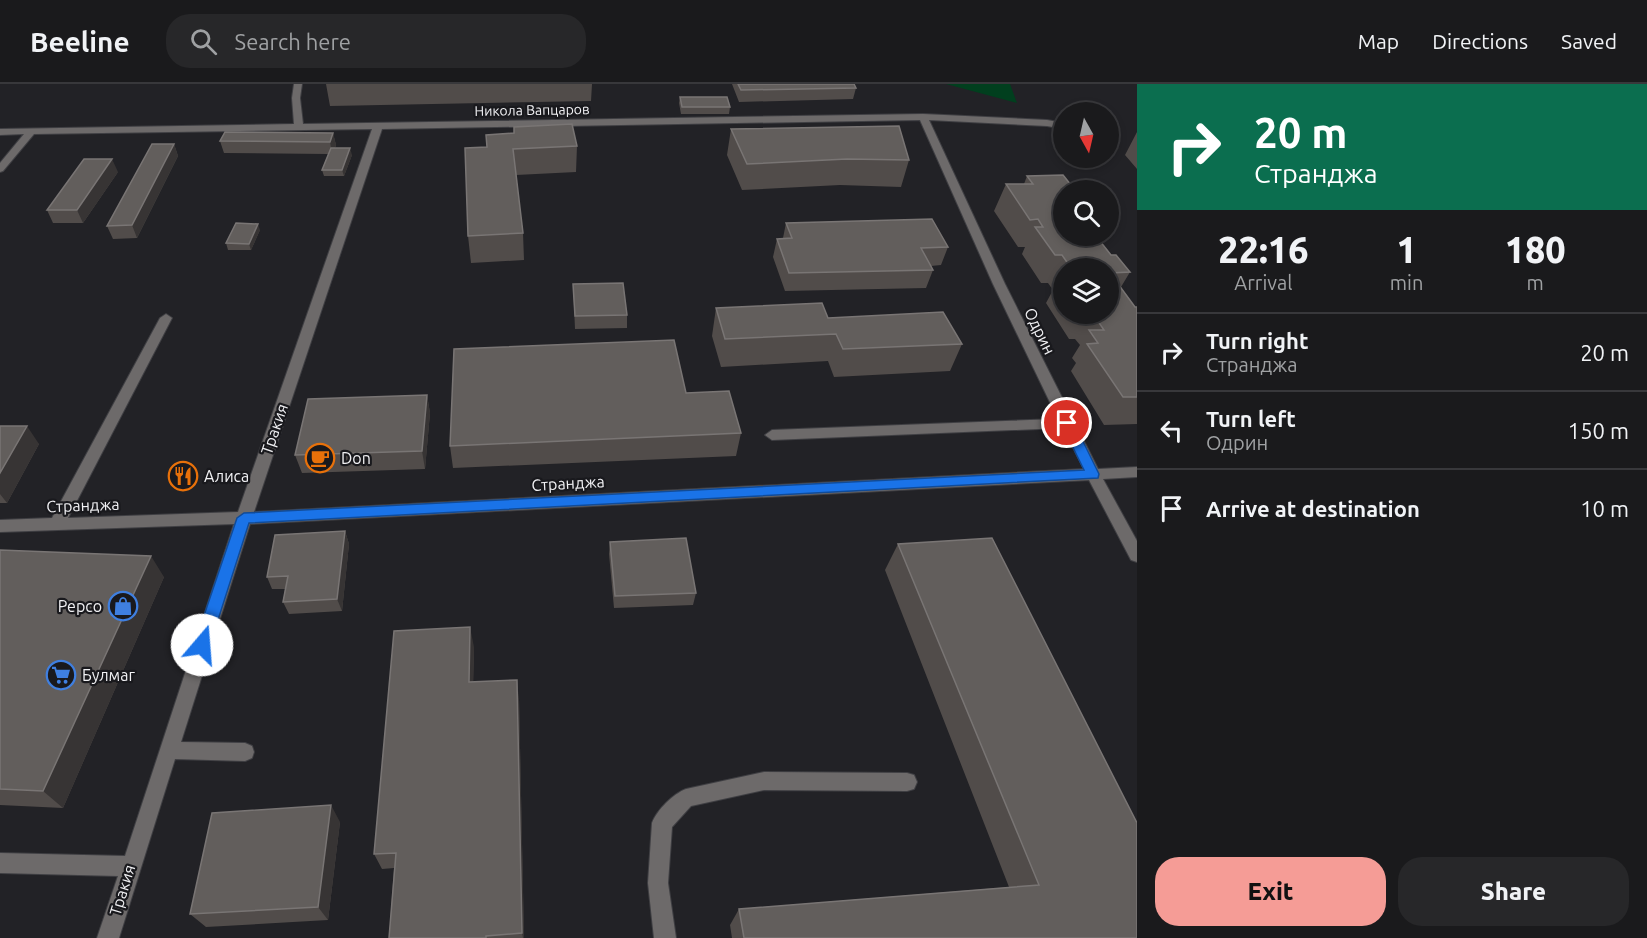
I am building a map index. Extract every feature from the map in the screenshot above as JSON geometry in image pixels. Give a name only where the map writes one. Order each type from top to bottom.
[{"type":"street","points":[[298,84],[296,98],[299,128]]},
{"type":"street","name":"Никола Вапцаров","points":[[0,132],[923,117],[1053,124]]},
{"type":"street","name":"Одрин","points":[[923,117],[968,220],[1067,423],[1137,556]]},
{"type":"street","name":"Тракия","points":[[108,938],[244,518],[378,126]]},
{"type":"street","points":[[0,169],[32,132]]},
{"type":"street","points":[[57,524],[166,318]]},
{"type":"street","points":[[772,435],[1067,423]]},
{"type":"street","name":"Странджа","points":[[0,526],[244,518],[1137,472]]},
{"type":"street","points":[[167,750],[245,752]]},
{"type":"street","points":[[665,938],[658,883],[662,823],[686,798],[764,781],[907,782]]},
{"type":"street","points":[[0,862],[130,866]]},
{"type":"green space","points":[[946,84],[1010,84],[1017,103]]},
{"type":"building","points":[[738,84],[854,84],[856,88],[741,90]]},
{"type":"building","points":[[680,97],[727,97],[730,107],[682,107]]},
{"type":"building","points":[[572,124],[577,146],[513,149],[523,233],[468,236],[465,148],[487,147],[486,135],[514,133],[514,127]]},
{"type":"building","points":[[899,126],[909,160],[847,159],[747,164],[731,129]]},
{"type":"building","points":[[225,132],[333,133],[330,142],[220,141]]},
{"type":"building","points":[[152,144],[174,144],[132,225],[107,226]]},
{"type":"building","points":[[331,148],[350,148],[342,170],[322,170]]},
{"type":"building","points":[[84,159],[112,159],[77,210],[47,210]]},
{"type":"building","points":[[1063,175],[1067,180],[1053,180],[1053,246],[1104,246],[1111,255],[1116,255],[1118,258],[1064,258],[1062,255],[1055,255],[1035,227],[1043,227],[1038,219],[1030,220],[1006,184],[1033,184],[1027,176]]},
{"type":"building","points":[[932,219],[948,247],[921,248],[933,270],[789,273],[777,239],[792,238],[786,223]]},
{"type":"building","points":[[236,223],[258,224],[249,244],[226,243]]},
{"type":"building","points":[[1119,259],[1130,272],[1119,273]]},
{"type":"building","points":[[623,283],[627,315],[575,316],[573,284]]},
{"type":"building","points":[[1119,285],[1137,307],[1137,397],[1123,397],[1087,344],[1098,343],[1089,330],[1104,330],[1100,324],[1119,324]]},
{"type":"building","points":[[822,303],[828,318],[943,312],[962,344],[843,349],[836,334],[725,339],[716,308]]},
{"type":"building","points":[[674,340],[686,393],[729,391],[741,433],[450,446],[454,349]]},
{"type":"building","points":[[427,395],[422,451],[295,455],[308,399]]},
{"type":"building","points":[[0,426],[27,426],[0,473]]},
{"type":"building","points":[[345,531],[337,599],[283,602],[288,576],[267,577],[275,535]]},
{"type":"building","points":[[686,538],[696,593],[615,596],[610,542]]},
{"type":"building","points":[[992,538],[1137,823],[1137,938],[744,938],[739,909],[1039,885],[898,544]]},
{"type":"building","name":"Булмаг","points":[[0,550],[151,556],[43,791],[0,789]]},
{"type":"building","points":[[470,627],[469,682],[517,680],[522,933],[486,936],[486,938],[389,938],[396,853],[374,854],[394,631]]},
{"type":"building","points":[[331,805],[318,907],[190,914],[212,813]]},
{"type":"place","name":"Don","points":[[320,458]]},
{"type":"place","name":"Алиса","points":[[183,476]]},
{"type":"place","name":"Pepco","points":[[123,606]]},
{"type":"place","name":"Булмаг","points":[[61,675]]},
{"type":"route","points":[[202,645],[244,518],[1093,474],[1067,423]]}]
